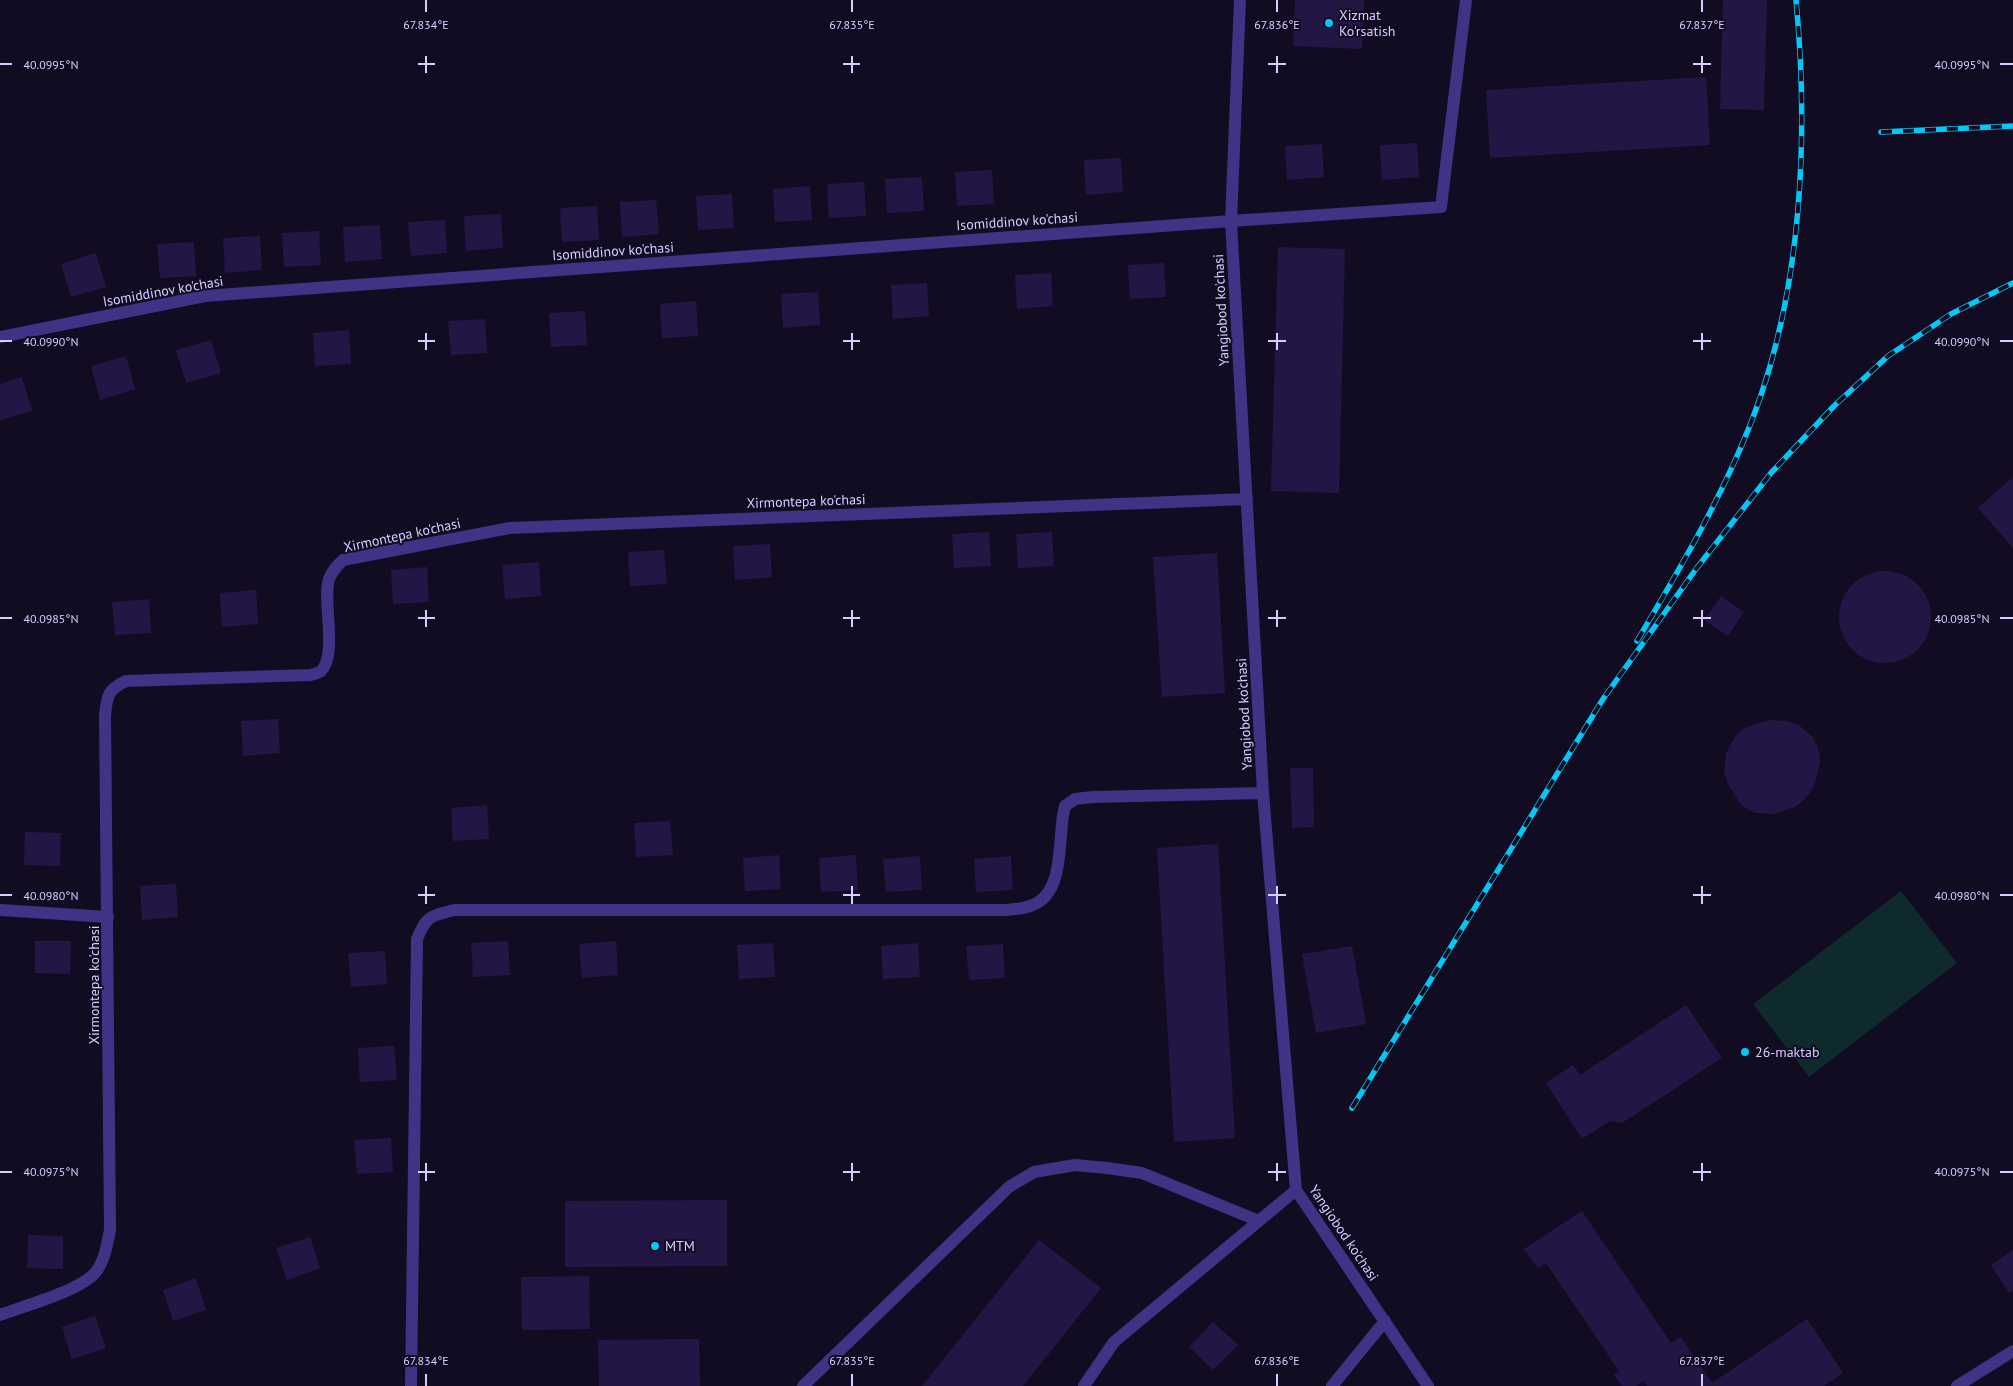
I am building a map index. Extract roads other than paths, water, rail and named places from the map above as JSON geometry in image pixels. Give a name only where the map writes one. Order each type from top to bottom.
[{"type":"street","name":"Yangiobod ko'chasi","points":[[1240,0],[1231,221],[1263,793],[1296,1190],[1428,1386]]},
{"type":"street","name":"Isomiddinov ko'chasi","points":[[0,337],[205,296],[1441,207],[1466,0]]},
{"type":"street","name":"Xirmontepa ko'chasi","points":[[0,1315],[78,1286],[94,1273],[104,1255],[110,1230],[105,716],[106,699],[112,688],[126,681],[311,675],[321,671],[327,660],[328,649],[328,581],[334,568],[343,560],[510,528],[1247,499]]},
{"type":"street","points":[[412,1386],[417,940],[423,923],[436,914],[454,910],[1007,910],[1025,908],[1039,902],[1047,894],[1055,877],[1060,855],[1062,815],[1065,806],[1075,799],[1263,793]]},
{"type":"street","points":[[0,910],[108,917]]},
{"type":"street","points":[[803,1386],[1009,1187],[1034,1172],[1075,1166],[1142,1173],[1259,1221]]},
{"type":"street","points":[[1084,1386],[1114,1342],[1296,1190]]},
{"type":"street","points":[[1332,1386],[1384,1321]]},
{"type":"street","points":[[1957,1386],[2013,1351]]},
{"type":"railway","points":[[1637,641],[1699,533],[1740,449],[1769,371],[1782,319],[1798,213],[1801,159],[1802,105],[1796,0]]},
{"type":"railway","points":[[1881,132],[2013,126]]},
{"type":"railway","points":[[1352,1108],[1603,699],[1696,569],[1771,473],[1834,406],[1888,356],[1951,314],[2013,283]]},
{"type":"place","name":"Xizmat Ko'rsatish","points":[[1329,23]]},
{"type":"place","name":"26-maktab","points":[[1745,1052]]},
{"type":"place","name":"MTM","points":[[655,1246]]}]
